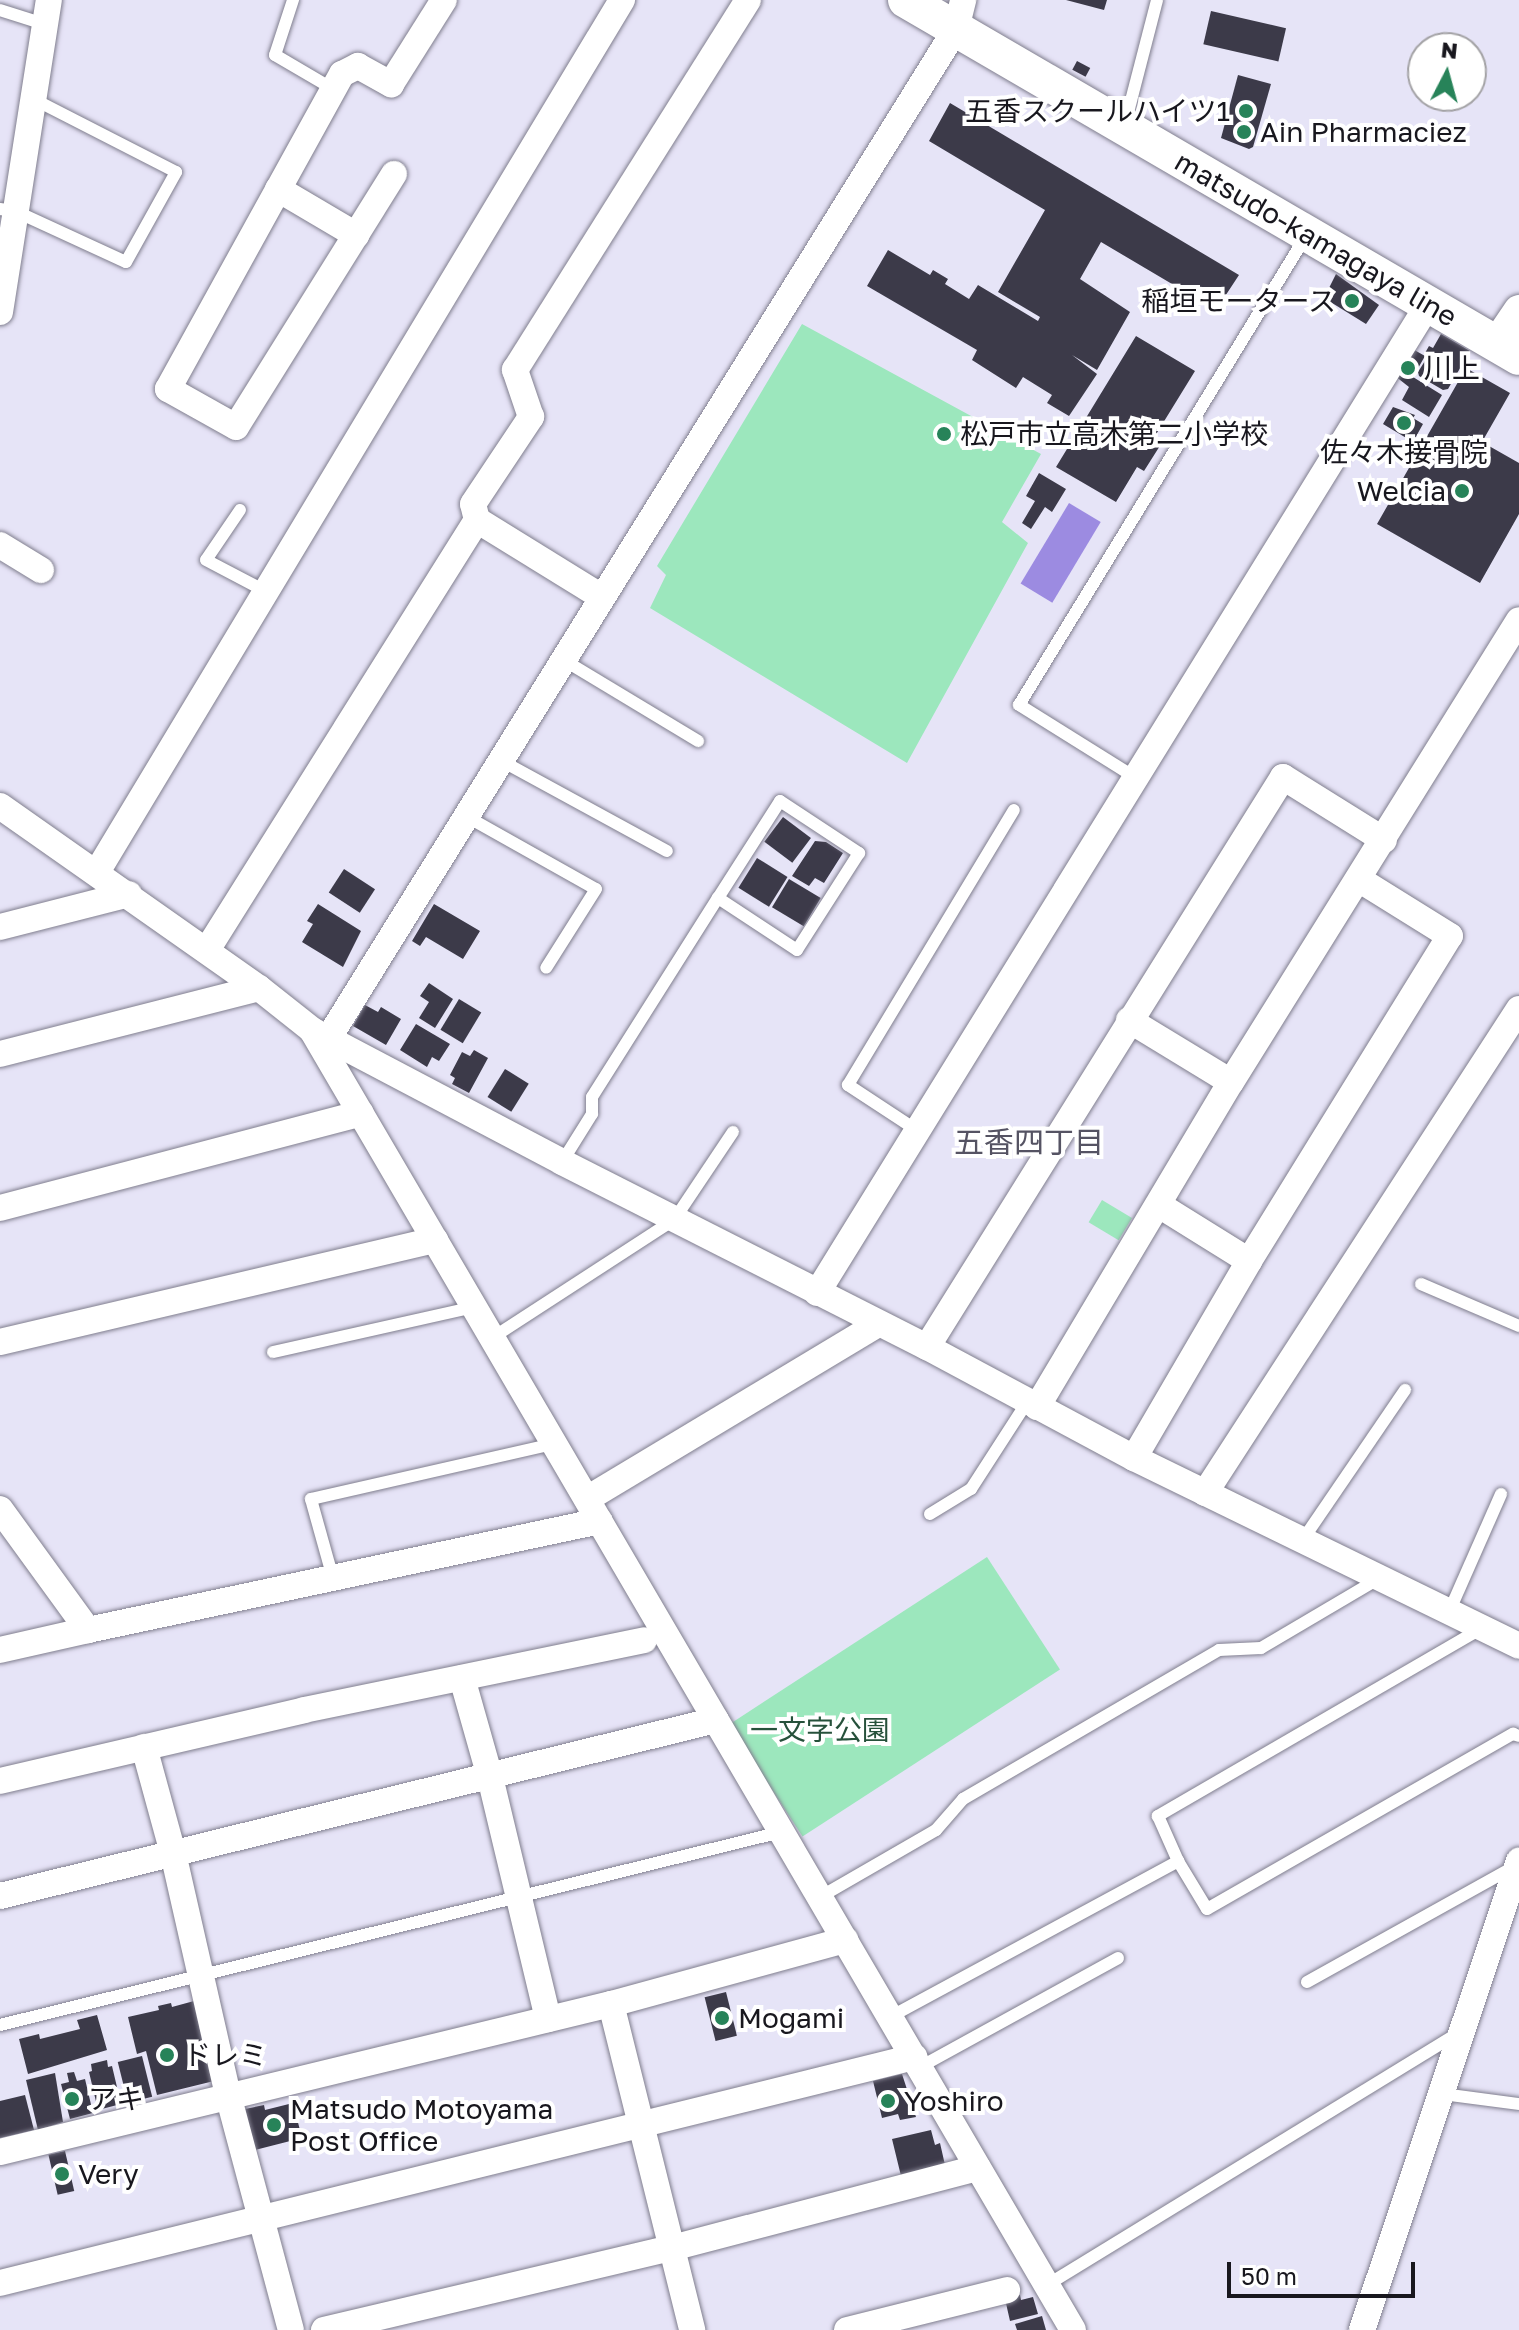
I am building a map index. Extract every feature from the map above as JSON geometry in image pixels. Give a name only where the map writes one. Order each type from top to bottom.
[{"type":"main road","name":"matsudo-kamagaya line","points":[[906,0],[960,15],[1124,127],[1508,350]]},
{"type":"street","points":[[394,174],[236,427],[168,389],[342,74],[358,66],[391,84],[444,0]]},
{"type":"street","points":[[97,872],[622,0]]},
{"type":"street","points":[[600,596],[477,520],[473,504],[531,417],[515,370],[748,0]]},
{"type":"street","points":[[0,312],[7,210],[35,100],[47,12]]},
{"type":"street","points":[[320,1034],[500,760],[960,15]]},
{"type":"street","points":[[278,189],[356,235]]},
{"type":"street","points":[[817,1293],[1428,305]]},
{"type":"street","points":[[1508,350],[1519,311]]},
{"type":"street","points":[[207,950],[477,520]]},
{"type":"street","points":[[0,545],[41,570]]},
{"type":"street","points":[[1032,1404],[1159,1205],[1231,1082],[1360,880],[1519,620]]},
{"type":"street","points":[[927,1347],[1283,777],[1384,840]]},
{"type":"street","points":[[0,806],[129,894],[320,1034],[674,1220],[927,1347],[1134,1458],[1519,1646]]},
{"type":"street","points":[[1134,1458],[1249,1261],[1450,936],[1360,880]]},
{"type":"street","points":[[0,927],[129,894]]},
{"type":"street","points":[[0,1054],[259,988]]},
{"type":"street","points":[[1205,1493],[1519,1009]]},
{"type":"street","points":[[1129,1020],[1231,1082]]},
{"type":"street","points":[[320,1034],[361,1113],[1073,2330]]},
{"type":"street","points":[[0,1208],[361,1113]]},
{"type":"street","points":[[1159,1205],[1249,1261]]},
{"type":"street","points":[[0,1342],[435,1240]]},
{"type":"street","points":[[0,1650],[333,1578],[593,1510],[878,1324]]},
{"type":"street","points":[[0,1509],[88,1630]]},
{"type":"street","points":[[0,1781],[144,1747],[644,1640]]},
{"type":"street","points":[[462,1678],[490,1777],[548,2019]]},
{"type":"street","points":[[0,1896],[716,1720]]},
{"type":"street","points":[[144,1747],[173,1853],[228,2095],[291,2330]]},
{"type":"street","points":[[1362,2330],[1518,1863]]},
{"type":"street","points":[[0,2152],[611,2004],[845,1940]]},
{"type":"street","points":[[611,2004],[692,2330]]},
{"type":"street","points":[[0,2283],[641,2124],[917,2062]]},
{"type":"street","points":[[324,2330],[672,2248],[978,2168]]},
{"type":"street","points":[[847,2330],[1007,2290]]},
{"type":"lane","points":[[293,0],[275,55],[333,89]]},
{"type":"lane","points":[[1124,127],[1157,0]]},
{"type":"lane","points":[[0,10],[47,12]]},
{"type":"lane","points":[[7,210],[126,262],[176,172],[35,100]]},
{"type":"lane","points":[[1136,778],[1019,705],[1307,234]]},
{"type":"lane","points":[[240,510],[206,560],[265,591]]},
{"type":"lane","points":[[562,659],[698,741]]},
{"type":"lane","points":[[500,760],[667,851]]},
{"type":"lane","points":[[562,1162],[592,1114],[592,1097],[718,898],[780,801],[859,853],[797,950],[718,898]]},
{"type":"lane","points":[[918,1131],[848,1085],[1014,810]]},
{"type":"lane","points":[[464,814],[596,889],[546,968]]},
{"type":"lane","points":[[492,1338],[674,1220],[733,1132]]},
{"type":"lane","points":[[1421,1284],[1519,1326]]},
{"type":"lane","points":[[273,1352],[474,1307]]},
{"type":"lane","points":[[1302,1541],[1405,1390]]},
{"type":"lane","points":[[930,1514],[971,1489],[1032,1404]]},
{"type":"lane","points":[[333,1578],[311,1499],[554,1444]]},
{"type":"lane","points":[[1449,1612],[1501,1494]]},
{"type":"lane","points":[[820,1897],[936,1830],[963,1799],[1219,1650],[1261,1648],[1379,1579]]},
{"type":"lane","points":[[1482,1628],[1158,1816],[1178,1861],[1207,1909],[1513,1734],[1519,1736]]},
{"type":"lane","points":[[0,2025],[781,1832]]},
{"type":"lane","points":[[890,2017],[1178,1861]]},
{"type":"lane","points":[[1307,1982],[1518,1863]]},
{"type":"lane","points":[[917,2062],[1118,1958]]},
{"type":"lane","points":[[1047,2285],[1465,2029]]},
{"type":"lane","points":[[1443,2094],[1519,2104]]},
{"type":"green space","points":[[802,324],[1041,454],[1002,522],[1028,543],[907,763],[650,608],[666,575],[657,566]]},
{"type":"green space","points":[[1102,1200],[1132,1218],[1119,1240],[1089,1222]]},
{"type":"green space","name":"一文字公園","points":[[987,1557],[1060,1669],[803,1837],[730,1724]]},
{"type":"shaded area","points":[[1069,503],[1101,522],[1052,603],[1021,584]]},
{"type":"building","points":[[1066,0],[1107,0],[1104,10]]},
{"type":"building","points":[[1211,11],[1286,28],[1278,61],[1203,44]]},
{"type":"building","points":[[1077,61],[1090,68],[1086,77],[1072,70]]},
{"type":"building","name":"五香スクールハイツ1","points":[[1238,75],[1271,84],[1253,147],[1249,149],[1221,138]]},
{"type":"building","points":[[950,103],[1239,275],[1216,310],[1101,242],[1080,279],[1130,312],[1097,370],[1072,355],[1097,374],[1069,416],[1047,403],[1052,395],[1023,377],[1016,388],[972,360],[977,350],[867,286],[888,250],[930,275],[933,270],[948,279],[945,284],[969,299],[978,285],[1038,321],[1040,317],[998,292],[1045,210],[929,141]]},
{"type":"building","points":[[1336,274],[1379,305],[1366,324],[1324,298]]},
{"type":"building","points":[[1441,334],[1470,351],[1448,389],[1443,390],[1419,376],[1418,372],[1428,356],[1425,353],[1429,346],[1433,348]]},
{"type":"building","points":[[1136,336],[1195,371],[1155,436],[1163,441],[1144,471],[1137,467],[1116,502],[1056,467]]},
{"type":"building","points":[[1409,347],[1425,356],[1413,377],[1442,395],[1429,417],[1402,400],[1409,387],[1395,376]]},
{"type":"building","points":[[1466,368],[1510,393],[1482,442],[1519,463],[1519,514],[1480,583],[1377,524]]},
{"type":"building","points":[[1393,407],[1415,415],[1413,418],[1423,424],[1413,442],[1383,424]]},
{"type":"building","points":[[1039,473],[1066,489],[1052,512],[1045,507],[1031,529],[1022,523],[1035,501],[1026,496]]},
{"type":"building","points":[[783,817],[811,838],[792,863],[764,842]]},
{"type":"building","points":[[815,841],[826,842],[843,853],[824,883],[815,878],[809,886],[792,876]]},
{"type":"building","points":[[757,858],[788,877],[769,907],[738,888]]},
{"type":"building","points":[[344,869],[375,889],[360,913],[329,892]]},
{"type":"building","points":[[789,879],[821,898],[804,926],[772,907]]},
{"type":"building","points":[[318,904],[361,931],[343,967],[302,942],[313,924],[307,921]]},
{"type":"building","points":[[434,904],[480,931],[463,959],[426,937],[420,946],[412,941]]},
{"type":"building","points":[[429,983],[453,999],[435,1028],[419,1018],[429,1002],[420,996]]},
{"type":"building","points":[[459,999],[481,1012],[463,1043],[440,1030]]},
{"type":"building","points":[[365,1005],[378,1012],[381,1007],[401,1019],[386,1045],[353,1026]]},
{"type":"building","points":[[416,1024],[450,1044],[439,1061],[432,1057],[427,1067],[400,1050]]},
{"type":"building","points":[[474,1050],[488,1058],[469,1093],[452,1084],[455,1078],[450,1075],[462,1052],[470,1056]]},
{"type":"building","points":[[505,1069],[529,1084],[511,1112],[488,1097]]},
{"type":"building","points":[[726,1992],[737,2036],[716,2041],[705,1997]]},
{"type":"building","points":[[194,2001],[214,2081],[157,2095],[146,2051],[137,2054],[128,2017],[159,2010],[158,2006],[171,2003],[172,2007]]},
{"type":"building","points":[[97,2015],[107,2050],[28,2074],[19,2039],[39,2034],[40,2039],[80,2029],[77,2020]]},
{"type":"building","points":[[142,2056],[152,2097],[128,2103],[118,2062]]},
{"type":"building","points":[[107,2060],[108,2067],[112,2066],[121,2104],[98,2110],[89,2072],[92,2071],[91,2064]]},
{"type":"building","points":[[74,2072],[77,2081],[85,2079],[93,2113],[70,2119],[61,2084],[69,2082],[67,2073]]},
{"type":"building","points":[[55,2073],[63,2122],[38,2130],[26,2080]]},
{"type":"building","points":[[902,2074],[916,2117],[900,2120],[898,2114],[882,2118],[873,2081]]},
{"type":"building","points":[[25,2095],[34,2130],[0,2138],[0,2101]]},
{"type":"building","points":[[293,2103],[302,2138],[255,2150],[245,2109],[264,2105],[265,2110]]},
{"type":"building","points":[[931,2130],[935,2145],[940,2143],[945,2165],[901,2176],[892,2139]]},
{"type":"building","points":[[65,2151],[74,2191],[58,2195],[48,2155]]},
{"type":"building","points":[[1020,2295],[1021,2300],[1033,2297],[1038,2314],[1010,2321],[1005,2299]]},
{"type":"building","points":[[1042,2316],[1046,2330],[1017,2330],[1015,2324]]},
{"type":"place","name":"五香スクールハイツ1","points":[[1246,111]]},
{"type":"place","name":"Ain Pharmaciez","points":[[1244,132]]},
{"type":"place","name":"稲垣モータース","points":[[1352,301]]},
{"type":"place","name":"川上","points":[[1408,368]]},
{"type":"place","name":"佐々木接骨院","points":[[1404,423]]},
{"type":"place","name":"松戸市立高木第二小学校","points":[[944,434]]},
{"type":"place","name":"Welcia","points":[[1462,491]]},
{"type":"place","name":"Mogami","points":[[722,2018]]},
{"type":"place","name":"ドレミ","points":[[167,2055]]},
{"type":"place","name":"アキ","points":[[72,2099]]},
{"type":"place","name":"Yoshiro","points":[[888,2101]]},
{"type":"place","name":"Matsudo Motoyama Post Office","points":[[274,2125]]},
{"type":"place","name":"Very","points":[[62,2174]]},
{"type":"district","name":"五香四丁目","points":[[1029,1142]]}]
